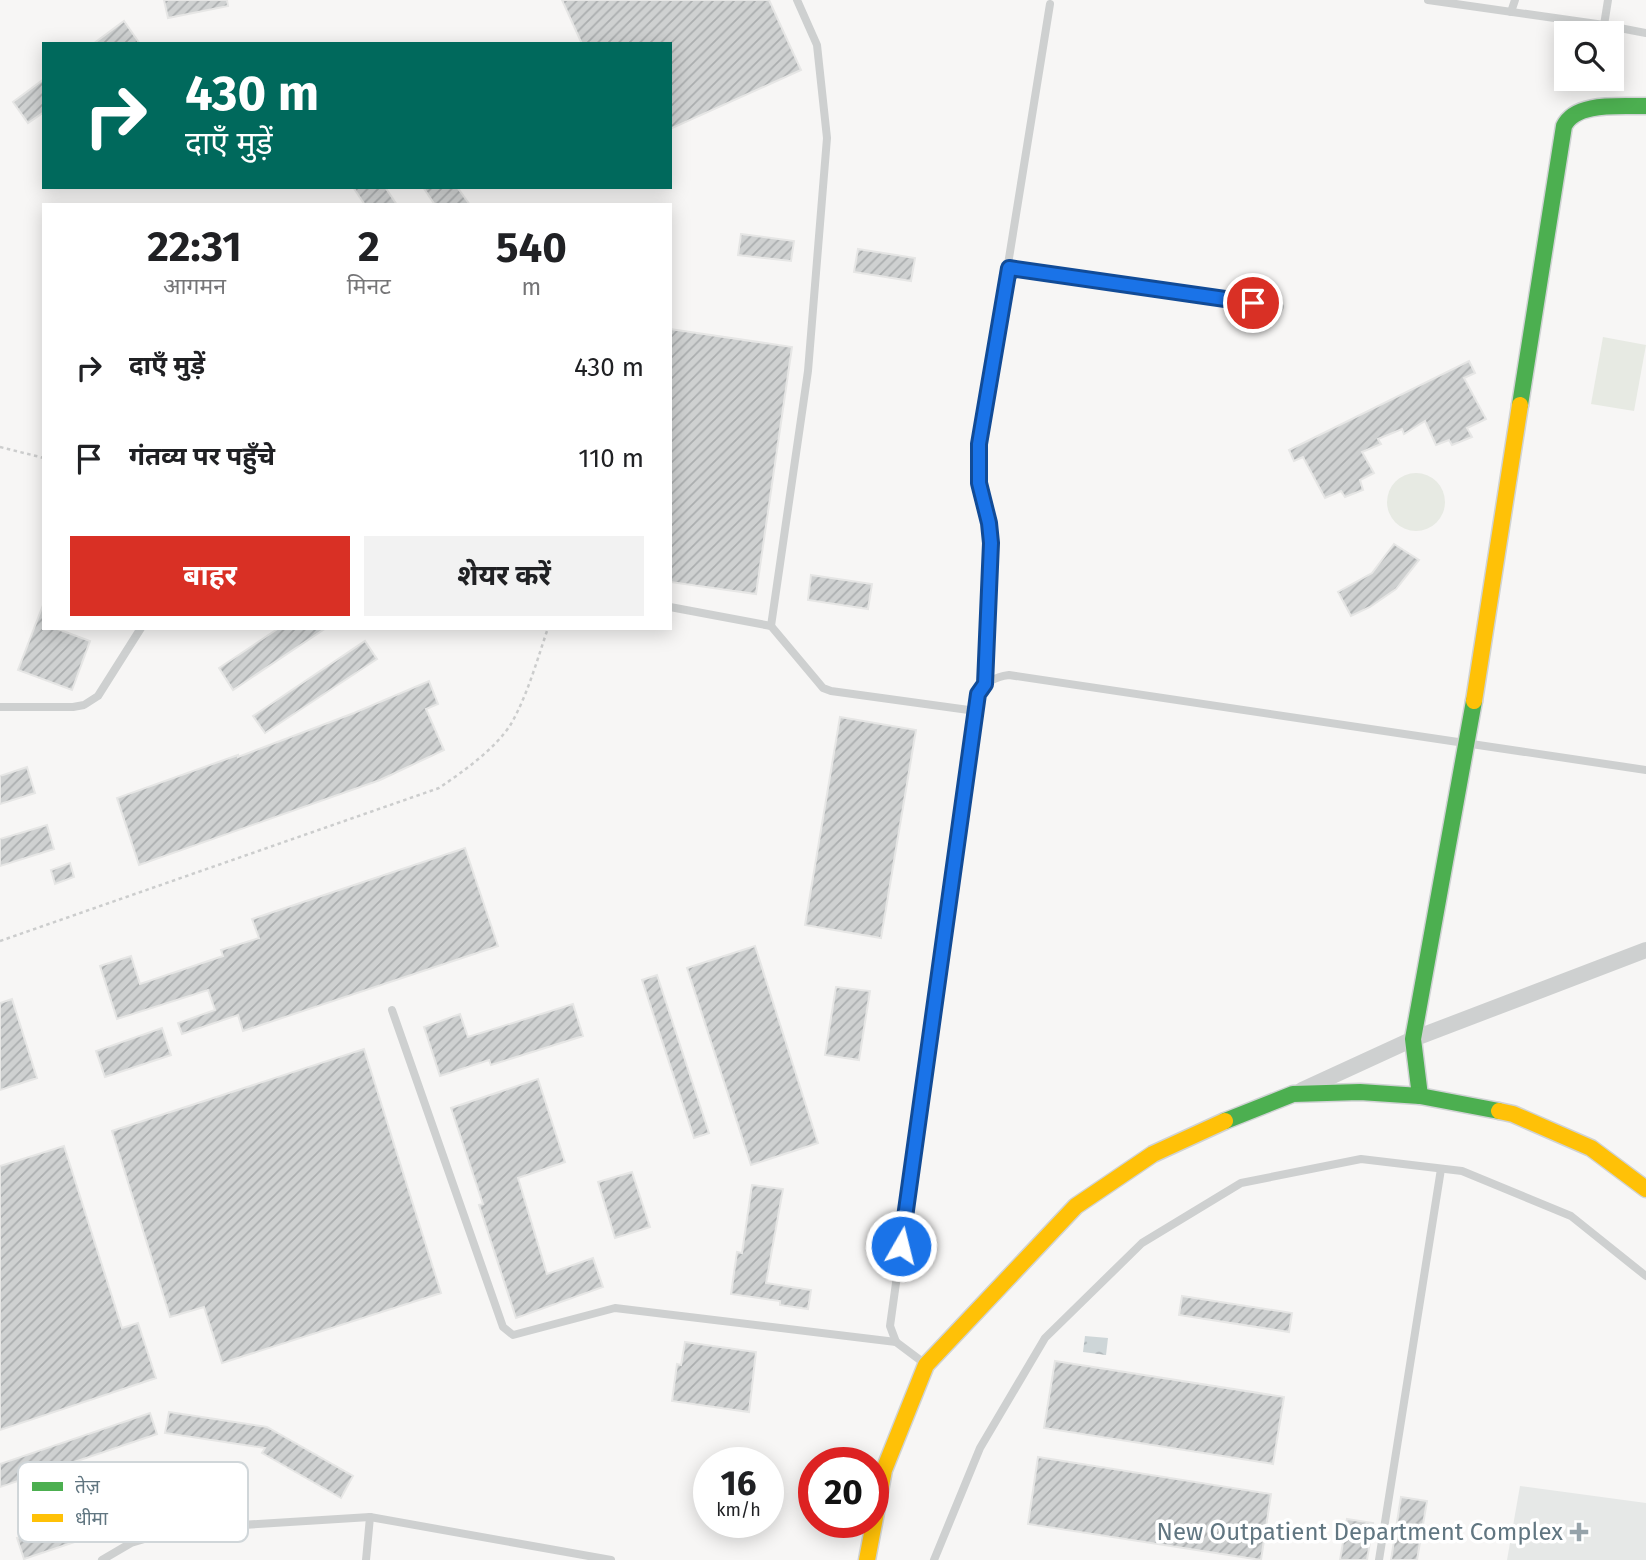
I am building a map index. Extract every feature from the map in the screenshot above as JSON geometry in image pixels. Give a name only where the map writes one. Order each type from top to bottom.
[{"type":"street","points":[[1420,1096],[1413,1039],[1467,744],[1563,130],[1573,112],[1583,109],[1646,106]]},
{"type":"street","points":[[867,1560],[884,1470],[926,1365],[1076,1206],[1153,1154],[1224,1121],[1293,1094],[1413,1039],[1646,950]]},
{"type":"street","points":[[1293,1094],[1360,1092],[1420,1096],[1513,1114],[1591,1148],[1646,1189]]},
{"type":"lane","points":[[772,626],[808,371],[827,138],[817,45],[797,0]]},
{"type":"lane","points":[[1428,0],[1575,21]]},
{"type":"lane","points":[[1511,12],[1515,0]]},
{"type":"lane","points":[[1605,21],[1608,0]]},
{"type":"lane","points":[[985,684],[991,543],[979,483],[979,444],[1050,4]]},
{"type":"lane","points":[[1624,29],[1646,33]]},
{"type":"lane","points":[[1009,268],[1280,307]]},
{"type":"lane","points":[[672,607],[772,626],[823,688],[831,691],[976,711]]},
{"type":"lane","points":[[0,707],[85,705],[98,696],[140,630]]},
{"type":"lane","points":[[896,1342],[890,1326],[978,694],[985,684],[997,677],[1009,675],[1646,770]]},
{"type":"lane","points":[[392,1010],[503,1326],[513,1335],[615,1308],[896,1342],[926,1365]]},
{"type":"lane","points":[[934,1560],[980,1448],[1045,1338],[1142,1243],[1241,1183],[1362,1159],[1461,1171],[1571,1216],[1646,1276]]},
{"type":"lane","points":[[1379,1560],[1441,1169]]},
{"type":"lane","points":[[248,1525],[370,1517],[611,1560]]},
{"type":"lane","points":[[366,1560],[370,1517]]},
{"type":"lane","points":[[102,1560],[137,1542]]},
{"type":"path","points":[[0,447],[42,458]]},
{"type":"path","points":[[0,941],[439,788],[470,767],[509,726],[525,696],[547,630]]},
{"type":"shaded area","points":[[1603,337],[1646,345],[1634,411],[1591,404]]},
{"type":"shaded area","points":[[1410,473],[1422,473],[1437,481],[1445,496],[1445,508],[1437,523],[1422,531],[1410,531],[1395,523],[1387,508],[1387,496],[1395,481]]},
{"type":"shaded area","name":"New Outpatient Department Complex","points":[[1520,1486],[1646,1503],[1646,1560],[1507,1560]]},
{"type":"water","points":[[1085,1336],[1108,1338],[1106,1355],[1083,1352]]},
{"type":"building","points":[[164,0],[227,0],[228,6],[168,18]]},
{"type":"building","points":[[562,0],[769,0],[801,70],[672,128],[672,42],[581,42]]},
{"type":"building","points":[[124,21],[139,42],[96,42]]},
{"type":"building","points":[[42,80],[42,113],[28,123],[13,102]]},
{"type":"building","points":[[354,189],[386,189],[396,203],[364,203]]},
{"type":"building","points":[[424,189],[458,189],[469,203],[434,203]]},
{"type":"building","points":[[741,234],[794,241],[791,261],[738,255]]},
{"type":"building","points":[[858,249],[915,258],[911,281],[854,272]]},
{"type":"building","points":[[672,329],[792,347],[756,594],[672,582]]},
{"type":"building","points":[[1469,361],[1475,373],[1464,378],[1486,419],[1467,428],[1472,437],[1452,445],[1449,440],[1436,445],[1425,421],[1404,434],[1402,429],[1378,439],[1381,444],[1362,452],[1374,473],[1360,480],[1363,490],[1345,497],[1341,491],[1325,498],[1303,457],[1294,461],[1289,450]]},
{"type":"building","points":[[1394,544],[1419,560],[1396,589],[1351,616],[1338,592],[1372,573]]},
{"type":"building","points":[[811,575],[872,584],[868,609],[808,600]]},
{"type":"building","points":[[42,608],[42,630],[60,630],[90,641],[72,690],[18,670]]},
{"type":"building","points":[[276,630],[323,630],[233,690],[219,668]]},
{"type":"building","points":[[365,641],[377,659],[265,733],[253,716]]},
{"type":"building","points":[[429,681],[438,704],[426,709],[444,750],[380,780],[139,865],[117,798],[238,757]]},
{"type":"building","points":[[840,717],[916,730],[881,938],[805,925]]},
{"type":"building","points":[[27,767],[35,793],[0,804],[0,776]]},
{"type":"building","points":[[47,825],[54,849],[0,866],[0,839]]},
{"type":"building","points":[[465,848],[498,946],[243,1031],[238,1015],[182,1034],[178,1023],[215,1010],[208,990],[117,1019],[100,966],[131,956],[140,984],[223,956],[221,950],[259,938],[252,919]]},
{"type":"building","points":[[70,863],[74,877],[55,884],[51,870]]},
{"type":"building","points":[[755,946],[818,1143],[751,1165],[687,968]]},
{"type":"building","points":[[657,975],[709,1133],[694,1138],[642,980]]},
{"type":"building","points":[[836,987],[870,991],[859,1060],[825,1055]]},
{"type":"building","points":[[12,999],[37,1078],[0,1090],[0,1003]]},
{"type":"building","points":[[573,1004],[583,1036],[491,1065],[489,1060],[440,1076],[424,1027],[460,1014],[468,1037]]},
{"type":"building","points":[[162,1028],[171,1055],[105,1077],[96,1051]]},
{"type":"building","points":[[364,1049],[441,1293],[222,1363],[204,1307],[170,1317],[112,1131]]},
{"type":"building","points":[[538,1079],[565,1162],[518,1178],[547,1274],[593,1258],[603,1287],[516,1318],[479,1205],[483,1204],[451,1108]]},
{"type":"building","points":[[64,1146],[122,1328],[138,1323],[156,1378],[0,1430],[0,1166]]},
{"type":"building","points":[[632,1172],[650,1227],[615,1238],[598,1182]]},
{"type":"building","points":[[752,1185],[783,1189],[766,1283],[811,1290],[808,1309],[780,1305],[780,1301],[731,1294],[737,1252],[742,1253]]},
{"type":"building","points":[[1182,1296],[1292,1313],[1289,1332],[1179,1315]]},
{"type":"building","points":[[685,1342],[756,1352],[749,1412],[672,1401],[677,1364],[681,1365]]},
{"type":"building","points":[[1055,1361],[1284,1397],[1273,1464],[1044,1428]]},
{"type":"building","points":[[169,1412],[267,1427],[353,1476],[341,1498],[262,1453],[265,1448],[165,1433]]},
{"type":"building","points":[[150,1413],[157,1434],[74,1462],[18,1462],[18,1481],[0,1487],[0,1464]]},
{"type":"building","points":[[1038,1457],[1271,1494],[1261,1560],[1028,1524]]},
{"type":"building","points":[[1401,1497],[1427,1501],[1417,1560],[1391,1560]]},
{"type":"building","points":[[1347,1519],[1373,1523],[1367,1560],[1340,1560]]},
{"type":"building","points":[[18,1542],[74,1542],[24,1559]]},
{"type":"traffic: fast","points":[[1520,405],[1564,126],[1578,112],[1589,109],[1646,106]]},
{"type":"traffic: fast","points":[[1420,1096],[1413,1039],[1474,701]]},
{"type":"traffic: fast","points":[[1225,1121],[1293,1094],[1360,1092],[1420,1096],[1499,1111]]},
{"type":"traffic: slow","points":[[1474,701],[1520,405]]},
{"type":"traffic: slow","points":[[1499,1111],[1513,1114],[1591,1148],[1646,1189]]},
{"type":"traffic: slow","points":[[867,1560],[884,1470],[926,1365],[1076,1206],[1153,1154],[1225,1121]]},
{"type":"place","name":"New Outpatient Department Complex","points":[[1579,1532]]},
{"type":"route","points":[[901,1246],[978,694],[985,684],[991,543],[979,483],[979,444],[1009,268],[1253,303]]}]
